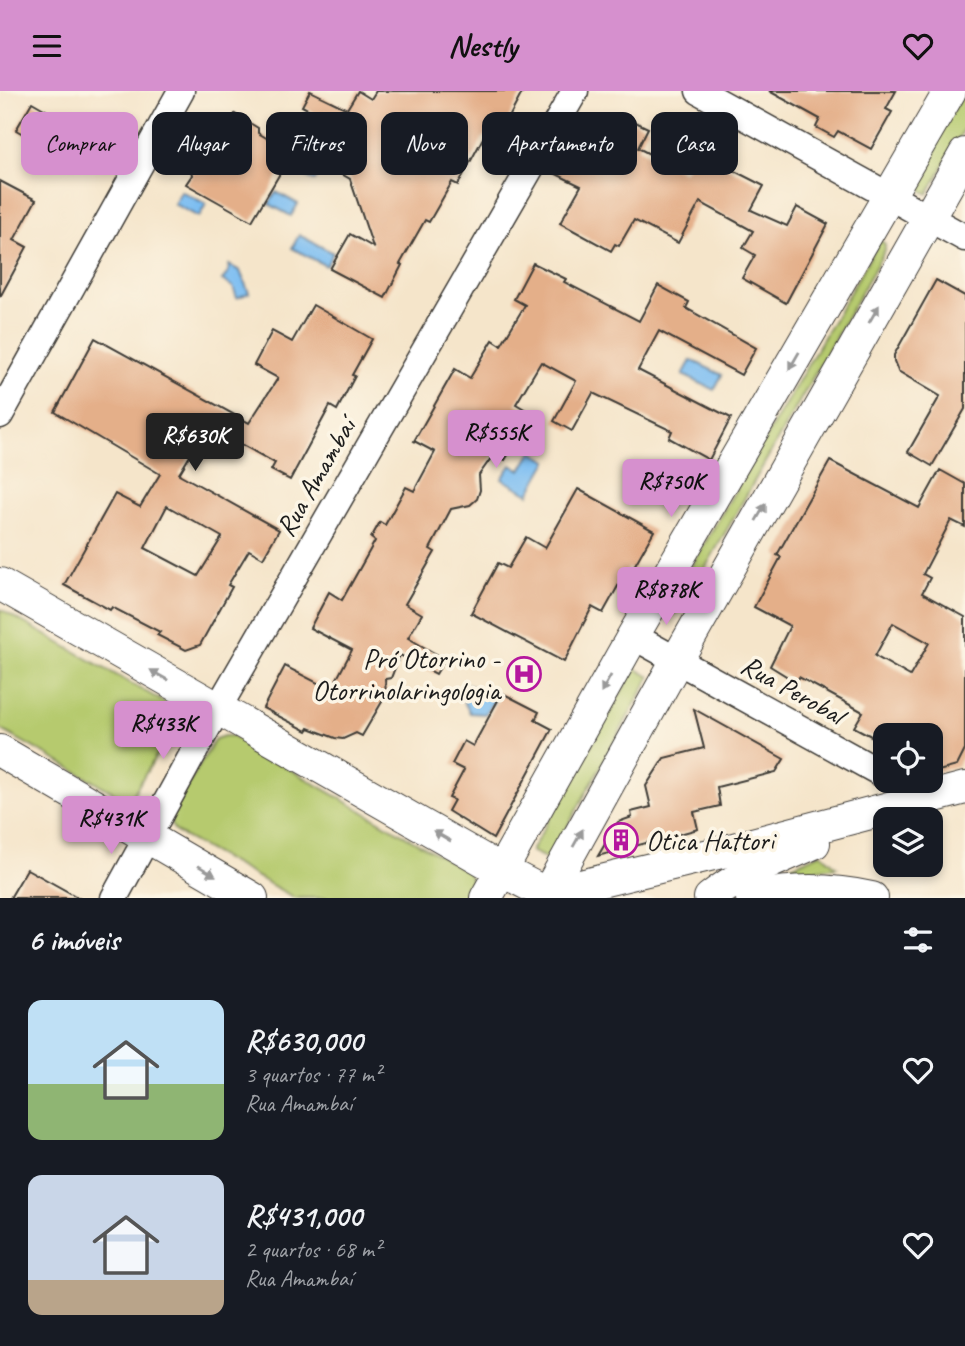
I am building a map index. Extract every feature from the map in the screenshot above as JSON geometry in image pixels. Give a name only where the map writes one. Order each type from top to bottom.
[{"type":"street","points":[[0,415],[181,91]]},
{"type":"street","name":"Rua Amambaí","points":[[114,898],[218,708],[575,91]]},
{"type":"street","points":[[699,91],[965,238]]},
{"type":"street","points":[[486,898],[633,636],[950,91]]},
{"type":"street","points":[[546,896],[965,154]]},
{"type":"street","points":[[0,584],[546,896],[892,794],[925,798],[965,788]]},
{"type":"street","name":"Rua Perobal","points":[[633,636],[873,769]]},
{"type":"street","points":[[0,751],[252,898]]},
{"type":"street","points":[[710,898],[750,872],[892,794]]},
{"type":"street","points":[[752,898],[814,890],[872,898]]},
{"type":"green space","points":[[965,91],[965,127],[928,194],[908,183]]},
{"type":"green space","points":[[880,240],[885,244],[885,250],[682,609],[671,615],[665,612]]},
{"type":"green space","points":[[0,609],[174,708],[177,721],[131,798],[124,798],[0,729]]},
{"type":"green space","points":[[635,668],[650,677],[549,860],[531,851]]},
{"type":"green space","points":[[232,736],[468,872],[472,885],[466,898],[295,898],[176,832],[171,825],[170,816],[215,739]]},
{"type":"green space","points":[[821,853],[837,867],[771,875]]},
{"type":"water","points":[[303,175],[318,175],[315,181]]},
{"type":"water","points":[[181,191],[206,204],[199,217],[174,204]]},
{"type":"water","points":[[276,192],[298,204],[291,216],[269,204]]},
{"type":"water","points":[[299,235],[333,253],[326,266],[292,248]]},
{"type":"water","points":[[229,265],[240,271],[249,293],[237,298],[233,287],[222,280],[228,273]]},
{"type":"water","points":[[691,360],[722,375],[714,390],[683,375]]},
{"type":"water","points":[[532,452],[548,461],[529,494],[502,479],[511,465],[521,470]]},
{"type":"water","points":[[467,684],[481,694],[490,691],[496,698],[485,714],[470,713],[461,696]]},
{"type":"building","points":[[310,91],[347,109],[358,91],[371,99],[376,91],[523,91],[512,112],[482,112],[482,140],[468,166],[468,112],[381,112],[381,175],[463,175],[458,185],[452,182],[429,222],[425,220],[400,264],[402,265],[385,298],[330,269],[350,234],[373,247],[350,179],[343,175],[367,175],[367,112],[313,112],[302,106]]},
{"type":"building","points":[[769,91],[896,91],[886,109],[892,112],[871,149],[838,131],[834,137],[816,127],[820,119]]},
{"type":"building","points":[[32,102],[49,112],[26,112]]},
{"type":"building","points":[[637,123],[648,128],[638,148],[651,155],[651,175],[738,175],[738,173],[764,186],[751,210],[787,226],[797,207],[828,224],[786,303],[742,278],[755,255],[743,248],[753,231],[700,202],[678,243],[634,220],[619,246],[615,244],[611,251],[560,223],[581,186],[558,175],[637,175]]},
{"type":"building","points":[[252,124],[258,128],[258,133],[266,138],[266,175],[279,175],[252,221],[186,184],[192,175],[252,175]]},
{"type":"building","points":[[0,181],[36,200],[14,240],[27,247],[0,297]]},
{"type":"building","points":[[533,263],[639,321],[658,285],[689,302],[686,308],[756,348],[741,375],[659,331],[638,370],[731,418],[709,460],[669,438],[672,431],[593,393],[572,431],[554,421],[576,381],[541,362],[516,404],[533,414],[505,460],[494,454],[479,475],[480,490],[477,499],[470,505],[451,509],[430,549],[435,552],[405,604],[422,614],[408,638],[445,659],[436,674],[400,655],[391,678],[385,679],[386,695],[362,736],[356,733],[343,739],[309,728],[307,731],[263,708],[285,666],[331,690],[352,650],[310,628],[329,592],[342,600],[375,541],[371,538],[380,522],[385,525],[406,487],[414,491],[435,452],[414,441],[455,369],[470,378],[493,340],[501,345],[525,305],[514,299]]},
{"type":"building","points":[[936,280],[965,296],[965,409],[932,466],[908,452],[940,396],[898,371],[894,355]]},
{"type":"building","points":[[313,305],[372,339],[337,410],[330,406],[290,480],[271,470],[275,463],[208,426],[179,474],[279,530],[263,558],[249,550],[228,585],[232,587],[200,645],[186,650],[157,635],[160,632],[112,607],[110,610],[64,585],[115,494],[140,507],[160,474],[55,412],[95,338],[249,423],[278,378],[254,365],[272,331],[292,342]],"holes":[[[167,506],[222,537],[198,576],[145,548]]]},
{"type":"building","points":[[830,461],[919,508],[940,470],[965,484],[965,527],[951,520],[923,574],[930,578],[922,593],[965,617],[965,750],[957,766],[943,770],[943,723],[873,723],[873,737],[854,727],[863,712],[799,677],[796,682],[770,666],[790,626],[754,607],[781,557],[777,555]],"holes":[[[893,623],[929,643],[910,676],[875,656]]]},
{"type":"building","points":[[578,489],[654,531],[632,570],[628,568],[603,613],[592,607],[564,662],[471,613],[498,563],[508,568],[526,537],[545,548]]},
{"type":"building","points":[[502,693],[539,712],[535,720],[552,729],[493,839],[448,811],[454,800],[449,798],[464,770],[452,764],[464,741],[473,746]]},
{"type":"building","points":[[694,709],[784,759],[776,772],[717,787],[720,806],[694,812],[698,829],[598,856],[618,822],[632,817],[631,812],[651,807],[646,786],[664,758],[704,748]]},
{"type":"building","points":[[27,869],[79,898],[10,898]]},
{"type":"place","name":"Pró Otorrino - Otorrinolaringologia","points":[[524,674]]},
{"type":"place","name":"Otica Hattori","points":[[621,840]]}]
